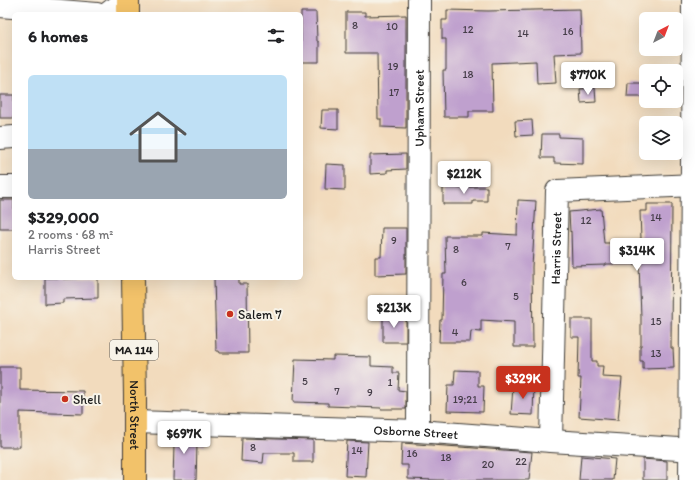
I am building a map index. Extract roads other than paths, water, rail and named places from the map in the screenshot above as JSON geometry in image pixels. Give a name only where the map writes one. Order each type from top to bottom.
[{"type":"highway","points":[[128,0],[128,12]]},
{"type":"highway","name":"North Street","points":[[133,280],[135,480]]},
{"type":"street","points":[[110,12],[125,0]]},
{"type":"street","name":"Upham Street","points":[[418,431],[419,0]]},
{"type":"street","points":[[690,480],[692,450],[693,0]]},
{"type":"street","points":[[0,6],[73,12]]},
{"type":"street","points":[[0,138],[12,138]]},
{"type":"street","name":"Harris Street","points":[[551,441],[557,191],[693,185]]},
{"type":"street","points":[[0,187],[12,187]]},
{"type":"street","name":"Osborne Street","points":[[135,422],[418,431],[692,450]]},
{"type":"place","name":"Salem 7","points":[[230,314]]},
{"type":"place","name":"Shell","points":[[65,399]]}]
